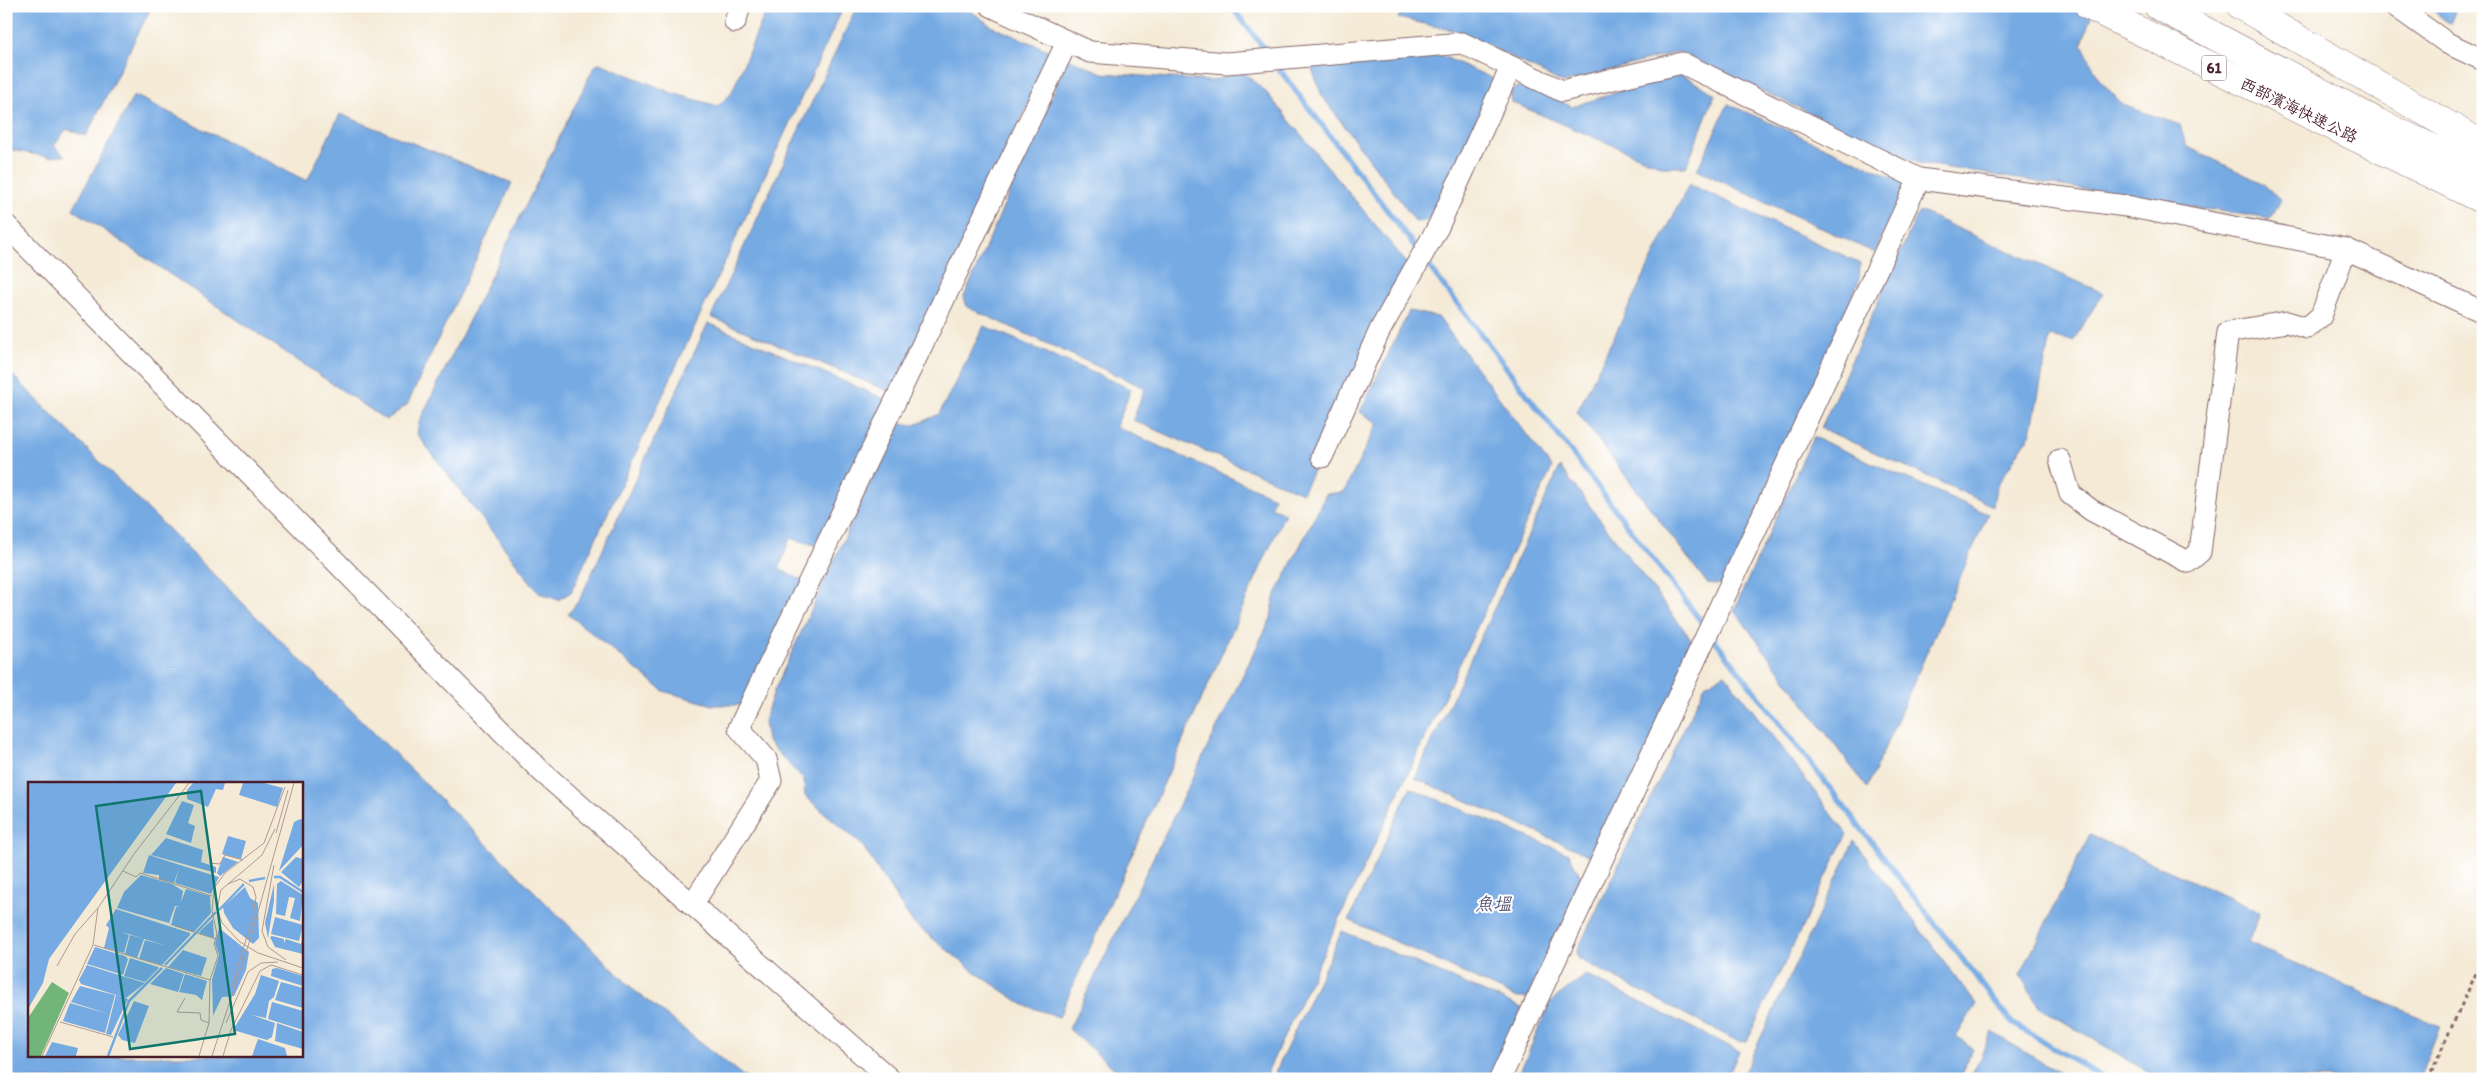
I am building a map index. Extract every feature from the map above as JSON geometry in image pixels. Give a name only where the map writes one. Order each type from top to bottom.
[{"type":"highway","name":"西部濱海快速公路","points":[[2089,6],[2483,200]]},
{"type":"highway","name":"西部濱海快速公路","points":[[2158,6],[2379,123],[2483,172]]},
{"type":"highway","points":[[2241,6],[2483,145]]},
{"type":"street","points":[[991,6],[1090,52],[1227,63],[1462,43],[1562,90],[1682,63],[1918,179],[2126,206],[2346,249],[2483,312]]},
{"type":"street","points":[[2395,6],[2447,44],[2483,60]]},
{"type":"street","points":[[692,905],[771,782],[766,760],[739,728],[1067,42]]},
{"type":"street","points":[[1322,456],[1380,330],[1438,227],[1511,67]]},
{"type":"street","points":[[1500,1079],[1918,179]]},
{"type":"street","points":[[6,225],[540,771],[890,1079]]},
{"type":"street","points":[[2060,460],[2070,494],[2091,510],[2188,562],[2200,552],[2228,332],[2287,322],[2307,328],[2321,316],[2346,249]]},
{"type":"path","points":[[2428,1079],[2483,958]]},
{"type":"water","points":[[6,6],[152,6],[86,136],[66,129],[54,146],[65,156],[49,157],[6,149]]},
{"type":"water","points":[[768,6],[844,6],[571,592],[558,600],[539,593],[417,434],[419,422],[594,67],[600,63],[672,93],[718,106],[731,94]]},
{"type":"water","points":[[857,6],[964,6],[993,27],[1048,50],[1043,73],[893,393],[711,317]]},
{"type":"water","points":[[1404,6],[2094,6],[2082,44],[2099,79],[2123,105],[2180,125],[2186,146],[2262,183],[2281,200],[2270,219],[1918,163],[1678,52],[1563,83],[1461,32],[1398,18]]},
{"type":"water","points":[[2427,6],[2457,6],[2450,24]]},
{"type":"water","points":[[1440,55],[1494,79],[1438,219],[1416,222],[1322,96],[1309,61]]},
{"type":"water","points":[[1068,58],[1102,73],[1211,81],[1242,71],[1266,92],[1414,272],[1302,493],[1133,420],[1145,388],[967,307],[964,297]]},
{"type":"water","points":[[1677,72],[1715,94],[1686,167],[1664,167],[1511,102],[1511,91],[1526,83],[1572,107]]},
{"type":"water","points":[[134,95],[307,181],[340,114],[512,183],[407,405],[386,420],[73,209]]},
{"type":"water","points":[[1728,104],[1906,183],[1875,253],[1697,170]]},
{"type":"water","points":[[1689,184],[1860,263],[1859,281],[1725,585],[1707,583],[1577,412]]},
{"type":"water","points":[[1919,211],[2103,293],[2073,341],[2050,336],[2031,433],[1996,487],[1993,506],[1821,428]]},
{"type":"water","points":[[1409,311],[1438,317],[1552,468],[1264,1079],[1126,1079],[1069,1029],[1271,618],[1274,598],[1326,494],[1344,492],[1378,423],[1360,412]]},
{"type":"water","points":[[708,323],[892,402],[822,547],[790,538],[779,569],[804,581],[742,705],[713,705],[663,691],[568,614],[580,599]]},
{"type":"water","points":[[984,326],[1131,389],[1116,427],[1274,497],[1271,507],[1285,513],[1059,1017],[1024,1005],[975,972],[912,922],[862,845],[805,796],[804,780],[767,741],[764,721],[774,691],[897,424],[915,425],[939,414]]},
{"type":"water","points":[[6,369],[635,991],[747,1079],[6,1079]]},
{"type":"water","points":[[1813,437],[1988,514],[1867,788],[1734,610]]},
{"type":"water","points":[[1560,467],[1695,644],[1602,861],[1415,778]]},
{"type":"water","points":[[1725,674],[1847,834],[1747,1041],[1739,1042],[1579,959],[1576,953],[1705,685]]},
{"type":"water","name":"魚塭","points":[[1410,788],[1569,854],[1585,885],[1531,998],[1517,998],[1349,920]]},
{"type":"water","points":[[2090,835],[2260,912],[2248,943],[2440,1026],[2419,1079],[2160,1079],[2039,1007],[2020,975]]},
{"type":"water","points":[[1854,841],[1976,1004],[1956,1037],[1973,1048],[1959,1079],[1741,1079]]},
{"type":"water","points":[[1342,931],[1522,1008],[1493,1079],[1272,1079]]},
{"type":"water","points":[[1586,975],[1739,1051],[1726,1079],[1517,1079],[1550,1002]]},
{"type":"water","points":[[1992,1032],[2069,1079],[1970,1079]]},
{"type":"waterway","points":[[1231,6],[1269,55]]},
{"type":"waterway","points":[[1276,65],[1419,252]]},
{"type":"waterway","points":[[1424,260],[1706,628]]},
{"type":"waterway","points":[[1711,635],[2012,1023],[2106,1079]]}]
